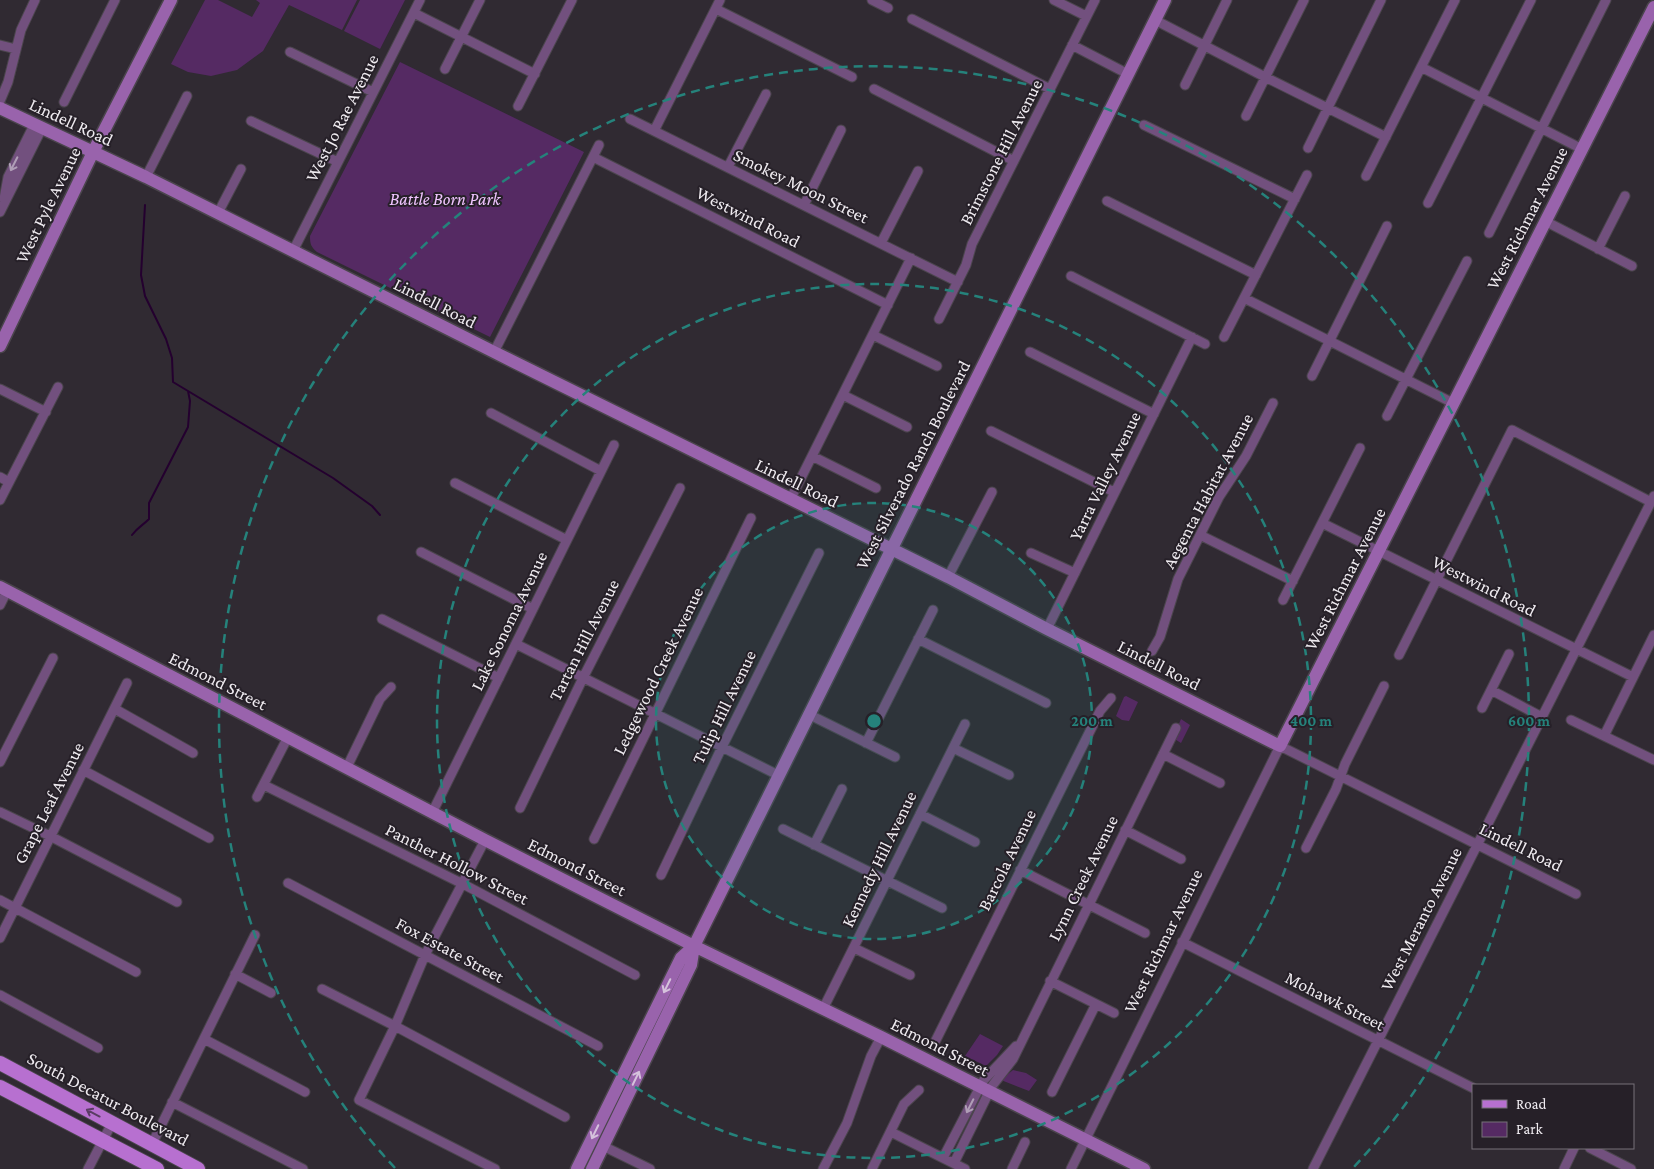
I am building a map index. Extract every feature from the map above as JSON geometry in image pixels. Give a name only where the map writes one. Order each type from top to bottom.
[{"type":"main road","name":"South Decatur Boulevard","points":[[0,1063],[198,1169]]},
{"type":"main road","points":[[0,1087],[157,1169]]},
{"type":"street","points":[[0,101],[8,82],[21,30],[35,0]]},
{"type":"street","points":[[64,102],[115,0]]},
{"type":"street","name":"West Pyle Avenue","points":[[0,346],[93,152],[171,0]]},
{"type":"street","name":"West Jo Rae Avenue","points":[[293,250],[420,0]]},
{"type":"street","points":[[445,69],[480,0]]},
{"type":"street","points":[[518,106],[572,0]]},
{"type":"street","points":[[654,131],[720,0]]},
{"type":"street","points":[[872,0],[888,8]]},
{"type":"street","points":[[1054,0],[1086,16]]},
{"type":"street","name":"Brimstone Hill Avenue","points":[[939,319],[966,265],[972,244],[1095,0]]},
{"type":"street","name":"West Silverado Ranch Boulevard","points":[[592,1169],[691,965],[694,946],[1164,0]]},
{"type":"street","points":[[1185,85],[1227,0]]},
{"type":"street","points":[[1246,116],[1304,0]]},
{"type":"street","points":[[1308,148],[1381,0]]},
{"type":"street","points":[[1366,176],[1455,0]]},
{"type":"street","points":[[1428,203],[1531,0]]},
{"type":"street","points":[[1488,233],[1606,0]]},
{"type":"street","name":"West Richmar Avenue","points":[[1071,1169],[1280,746],[1545,221],[1650,24],[1654,7]]},
{"type":"street","points":[[716,10],[852,77]]},
{"type":"street","points":[[414,13],[535,74]]},
{"type":"street","points":[[912,19],[1050,89]]},
{"type":"street","points":[[1155,20],[1386,137]]},
{"type":"street","points":[[0,45],[16,49]]},
{"type":"street","points":[[1072,45],[1128,74]]},
{"type":"street","points":[[290,52],[373,92]]},
{"type":"street","points":[[1422,67],[1582,149]]},
{"type":"street","points":[[874,88],[1014,160]]},
{"type":"street","points":[[728,167],[766,94]]},
{"type":"street","points":[[146,177],[187,96]]},
{"type":"street","name":"Lindell Road","points":[[0,108],[146,177],[293,250],[790,500],[948,577],[1047,629],[1576,894]]},
{"type":"street","name":"Smokey Moon Street","points":[[630,119],[958,282]]},
{"type":"street","points":[[251,121],[338,162]]},
{"type":"street","points":[[1144,125],[1295,199]]},
{"type":"street","points":[[1,208],[38,126]]},
{"type":"street","points":[[804,205],[840,130]]},
{"type":"street","points":[[494,352],[599,145]]},
{"type":"street","name":"Westwind Road","points":[[593,157],[888,305]]},
{"type":"street","points":[[218,213],[241,169]]},
{"type":"street","points":[[881,243],[918,171]]},
{"type":"street","points":[[1224,337],[1307,175]]},
{"type":"street","points":[[1598,249],[1625,196]]},
{"type":"street","points":[[1107,201],[1256,275]]},
{"type":"street","points":[[1545,221],[1632,266]]},
{"type":"street","points":[[1312,376],[1387,226]]},
{"type":"street","points":[[790,500],[911,258]]},
{"type":"street","points":[[1387,416],[1467,261]]},
{"type":"street","points":[[1071,276],[1205,344]]},
{"type":"street","points":[[1244,298],[1328,342],[1453,403]]},
{"type":"street","points":[[872,335],[937,366]]},
{"type":"street","name":"Yarra Valley Avenue","points":[[1047,629],[1192,337]]},
{"type":"street","points":[[1030,352],[1154,414]]},
{"type":"street","points":[[0,500],[58,387]]},
{"type":"street","points":[[0,389],[46,412]]},
{"type":"street","points":[[843,395],[907,427]]},
{"type":"street","name":"Aegenta Habitat Avenue","points":[[1152,651],[1160,637],[1178,579],[1219,496],[1246,456],[1273,403]]},
{"type":"street","points":[[491,413],[601,471]]},
{"type":"street","points":[[1399,655],[1512,430],[1653,499]]},
{"type":"street","points":[[991,431],[1114,492]]},
{"type":"street","name":"Lake Sonoma Avenue","points":[[433,811],[614,445]]},
{"type":"street","points":[[1283,600],[1360,448]]},
{"type":"street","points":[[812,456],[876,488]]},
{"type":"street","points":[[0,477],[9,482]]},
{"type":"street","points":[[455,483],[567,540]]},
{"type":"street","name":"Tartan Hill Avenue","points":[[520,808],[583,678],[680,488]]},
{"type":"street","points":[[948,577],[992,492]]},
{"type":"street","name":"West Meranto Avenue","points":[[1313,1169],[1653,499]]},
{"type":"street","name":"Ledgewood Creek Avenue","points":[[594,838],[751,518]]},
{"type":"street","name":"Westwind Road","points":[[1322,523],[1633,677]]},
{"type":"street","points":[[1200,535],[1293,581]]},
{"type":"street","points":[[420,552],[533,609]]},
{"type":"street","name":"Tulip Hill Avenue","points":[[662,875],[722,747],[819,553]]},
{"type":"street","points":[[1031,553],[1075,573]]},
{"type":"street","points":[[0,605],[4,589]]},
{"type":"street","name":"Edmond Street","points":[[4,589],[433,811],[485,840],[1144,1169]]},
{"type":"street","points":[[866,743],[933,610]]},
{"type":"street","points":[[382,619],[499,678]]},
{"type":"street","points":[[1604,736],[1654,635]]},
{"type":"street","points":[[918,639],[1046,703]]},
{"type":"street","points":[[516,644],[778,775]]},
{"type":"street","points":[[1482,708],[1509,654]]},
{"type":"street","points":[[0,762],[53,658]]},
{"type":"street","name":"Grape Leaf Avenue","points":[[0,938],[127,684]]},
{"type":"street","points":[[1306,848],[1336,789],[1344,764],[1384,686]]},
{"type":"street","points":[[346,767],[380,699],[390,687]]},
{"type":"street","points":[[1491,690],[1542,717]]},
{"type":"street","name":"Barcola Avenue","points":[[936,1040],[1100,711],[1111,698]]},
{"type":"street","points":[[114,710],[192,753]]},
{"type":"street","points":[[808,714],[895,757]]},
{"type":"street","points":[[1571,720],[1654,760]]},
{"type":"street","name":"Kennedy Hill Avenue","points":[[823,1009],[965,724]]},
{"type":"street","name":"Lynn Creek Avenue","points":[[943,1158],[984,1089],[995,1081],[1010,1064],[1176,728]]},
{"type":"street","points":[[257,797],[288,737]]},
{"type":"street","points":[[953,748],[1008,775]]},
{"type":"street","points":[[1163,754],[1220,783]]},
{"type":"street","points":[[84,770],[210,838]]},
{"type":"street","name":"Panther Hollow Street","points":[[264,785],[463,884],[635,975]]},
{"type":"street","points":[[814,845],[842,789]]},
{"type":"street","points":[[0,812],[177,902]]},
{"type":"street","points":[[920,814],[975,842]]},
{"type":"street","points":[[783,829],[942,908]]},
{"type":"street","points":[[1125,830],[1181,859]]},
{"type":"street","points":[[485,840],[425,955],[395,1026],[359,1100],[495,1169]]},
{"type":"street","points":[[1020,870],[1145,933]]},
{"type":"street","name":"Fox Estate Street","points":[[288,883],[598,1046]]},
{"type":"street","points":[[0,900],[136,972]]},
{"type":"street","points":[[152,1144],[255,935]]},
{"type":"street","name":"Mohawk Street","points":[[1182,942],[1472,1088]]},
{"type":"street","name":"West Silverado Ranch Boulevard","points":[[577,1169],[681,958],[694,946]]},
{"type":"street","points":[[854,948],[910,975]]},
{"type":"street","points":[[235,974],[271,993]]},
{"type":"street","points":[[1050,981],[1114,1013]]},
{"type":"street","points":[[322,989],[565,1117]]},
{"type":"street","points":[[0,995],[98,1048]]},
{"type":"street","points":[[1052,1092],[1096,1004]]},
{"type":"street","points":[[823,1169],[847,1123],[872,1056],[882,1037]]},
{"type":"street","points":[[204,1039],[304,1092]]},
{"type":"street","name":"Lynn Creek Avenue","points":[[954,1163],[984,1089]]},
{"type":"street","points":[[872,1169],[904,1104],[919,1090]]},
{"type":"street","points":[[172,1102],[303,1169]]},
{"type":"street","points":[[88,1169],[112,1123]]},
{"type":"street","points":[[891,1132],[965,1169]]},
{"type":"street","points":[[1012,1169],[1025,1142]]},
{"type":"street","points":[[603,1146],[650,1169]]},
{"type":"street","points":[[1564,1169],[1574,1149]]},
{"type":"street","points":[[1592,1149],[1631,1169]]},
{"type":"green space","points":[[205,0],[218,0],[252,17],[260,3],[256,0],[357,0],[342,30],[289,5],[263,51],[237,70],[211,76],[188,72],[171,64]]},
{"type":"green space","points":[[360,0],[405,0],[380,49],[344,31]]},
{"type":"green space","name":"Battle Born Park","points":[[400,62],[584,152],[490,337],[317,252],[312,247],[310,236]]},
{"type":"green space","points":[[1126,696],[1138,702],[1129,721],[1122,720],[1116,716]]},
{"type":"green space","points":[[1181,719],[1190,725],[1181,743],[1173,738]]},
{"type":"green space","points":[[980,1034],[1003,1046],[986,1066],[965,1056]]},
{"type":"green space","points":[[1013,1070],[1026,1073],[1037,1080],[1029,1091],[1001,1080]]},
{"type":"waterway","points":[[145,205],[141,275],[145,296],[166,339],[172,358],[173,382],[333,478],[372,506],[380,515]]},
{"type":"waterway","points":[[132,535],[149,519],[149,503],[188,427],[190,401],[188,391]]}]
